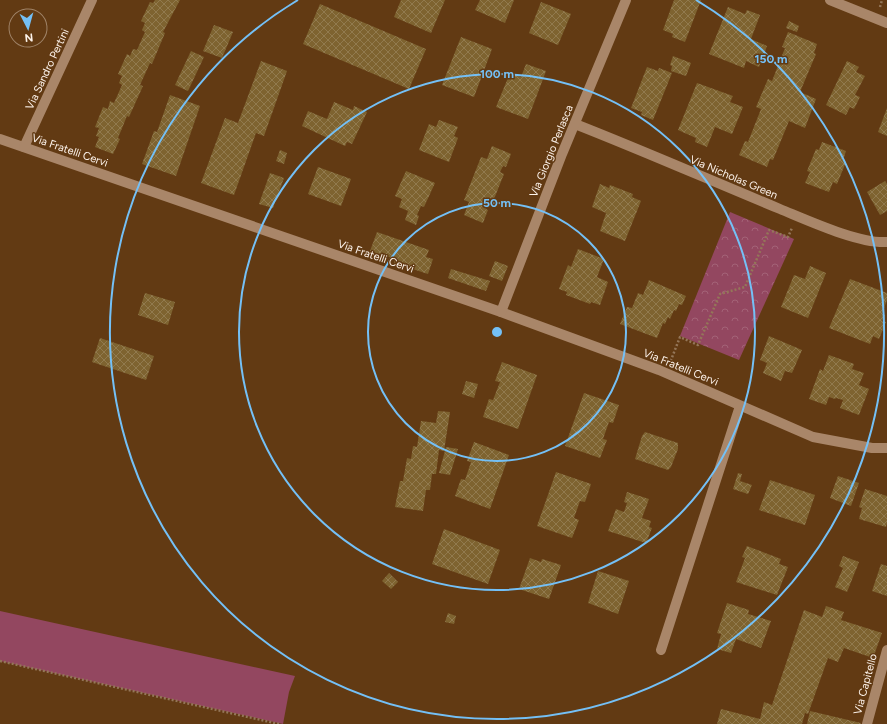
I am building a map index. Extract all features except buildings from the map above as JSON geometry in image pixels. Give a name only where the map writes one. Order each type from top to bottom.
[{"type":"street","name":"Via Sandro Pertini","points":[[24,147],[92,0]]},
{"type":"street","name":"Via Giorgio Perlasca","points":[[501,312],[575,124],[626,0]]},
{"type":"street","points":[[830,0],[887,23]]},
{"type":"street","name":"Via Nicholas Green","points":[[575,124],[797,216],[858,238],[887,242]]},
{"type":"street","name":"Via Fratelli Cervi","points":[[0,139],[501,312],[659,370],[813,437],[872,448],[887,448]]},
{"type":"street","points":[[661,650],[740,406]]},
{"type":"street","name":"Via Capitello","points":[[867,724],[887,650]]},
{"type":"path","points":[[659,370],[663,357],[671,360],[680,337],[698,344],[720,294],[745,287],[768,230],[788,238],[797,216]]},
{"type":"path","points":[[0,661],[279,724]]},
{"type":"green space","points":[[730,212],[794,239],[739,360],[680,336]]},
{"type":"green space","points":[[0,611],[295,676],[289,692],[283,724],[0,661]]}]
